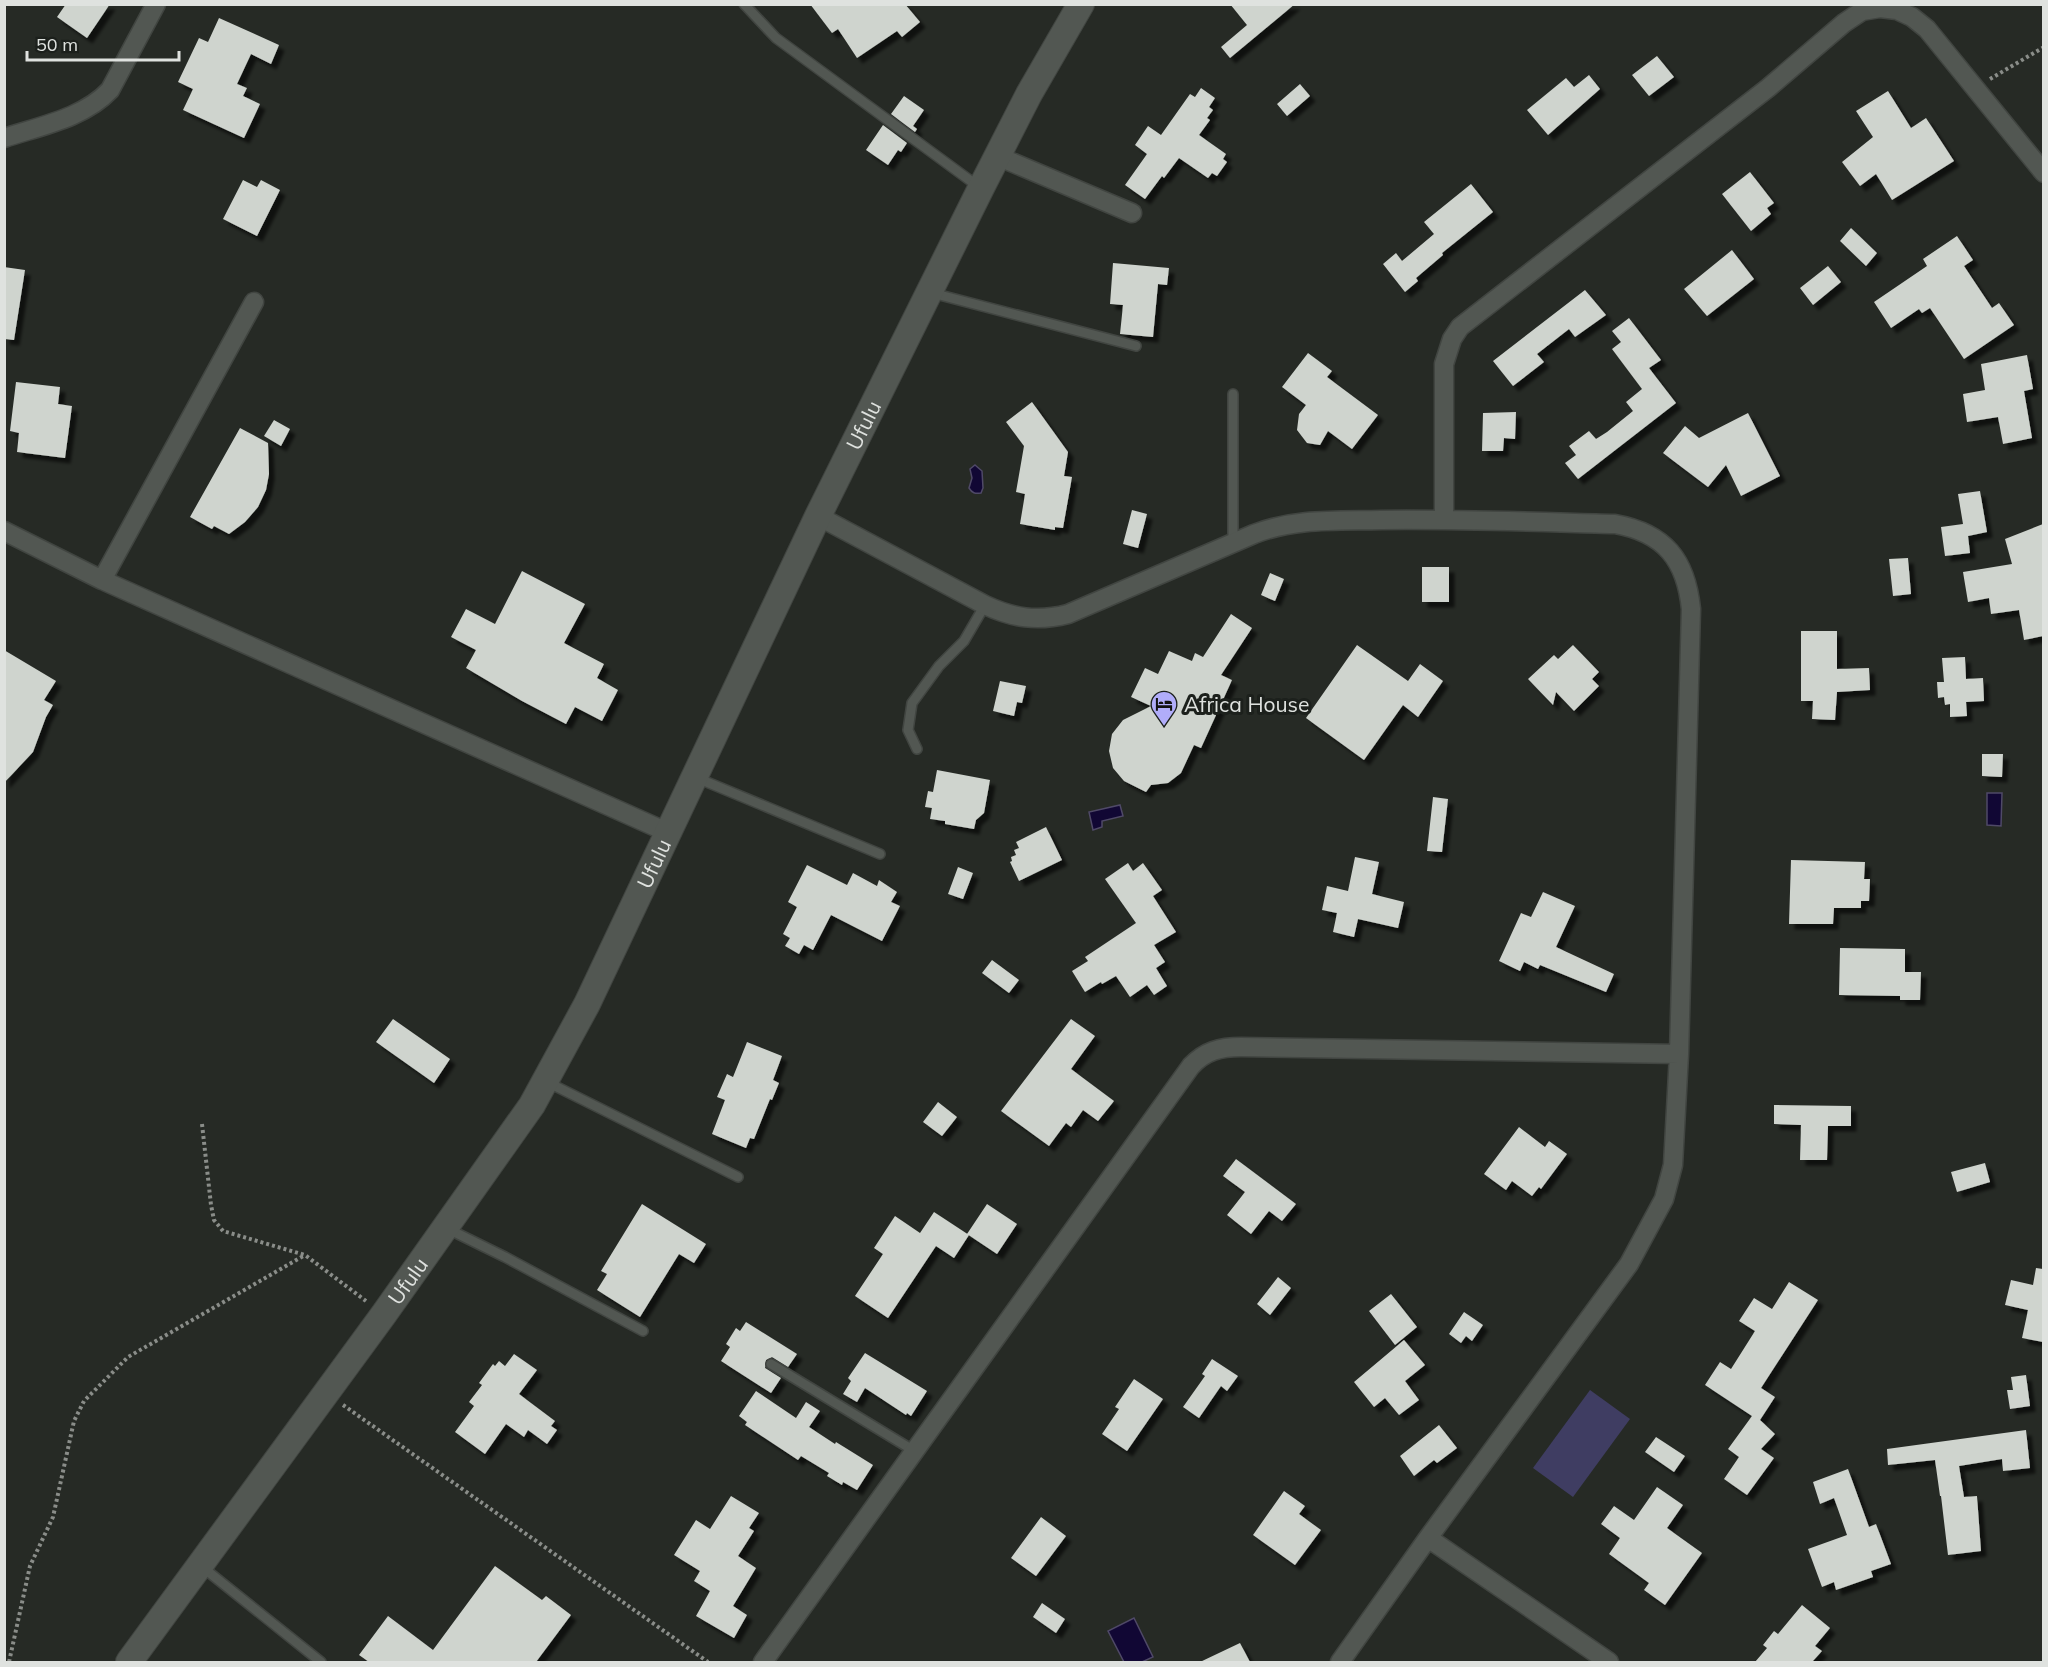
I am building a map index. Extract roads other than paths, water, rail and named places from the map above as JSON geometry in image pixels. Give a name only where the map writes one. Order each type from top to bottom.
[{"type":"street","points":[[4,138],[77,113],[102,99],[110,90],[156,4]]},
{"type":"street","name":"Ufulu","points":[[129,1662],[446,1228],[532,1105],[546,1081],[587,1004],[693,776],[929,292],[1029,94],[1081,4]]},
{"type":"street","points":[[1444,519],[1444,364],[1452,339],[1460,327],[1767,88],[1844,22],[1862,11],[1880,8],[1898,10],[1912,17],[1927,29],[2043,172]]},
{"type":"street","points":[[997,156],[1132,213]]},
{"type":"street","points":[[102,580],[254,302]]},
{"type":"street","points":[[818,516],[985,605],[1005,614],[1038,620],[1068,614],[1270,528],[1300,522],[1444,519],[1615,524],[1629,527],[1657,540],[1670,550],[1680,563],[1685,576],[1691,609],[1679,1054],[1673,1165],[1664,1199],[1629,1264],[1340,1662]]},
{"type":"street","points":[[4,531],[102,580],[667,832]]},
{"type":"street","points":[[764,1662],[1191,1066],[1206,1053],[1227,1047],[1241,1047],[1679,1054]]},
{"type":"street","points":[[1428,1538],[1609,1662]]},
{"type":"lane","points":[[744,4],[776,38],[981,188]]},
{"type":"lane","points":[[929,292],[1136,346]]},
{"type":"lane","points":[[1233,394],[1233,543]]},
{"type":"lane","points":[[917,749],[908,730],[912,703],[939,666],[964,641],[985,605]]},
{"type":"lane","points":[[693,776],[880,854]]},
{"type":"lane","points":[[546,1081],[738,1177]]},
{"type":"lane","points":[[446,1228],[527,1268],[643,1331]]},
{"type":"lane","points":[[771,1364],[915,1452]]},
{"type":"lane","points":[[200,1566],[321,1662]]},
{"type":"place","name":"Africa House","points":[[1164,727]]}]
